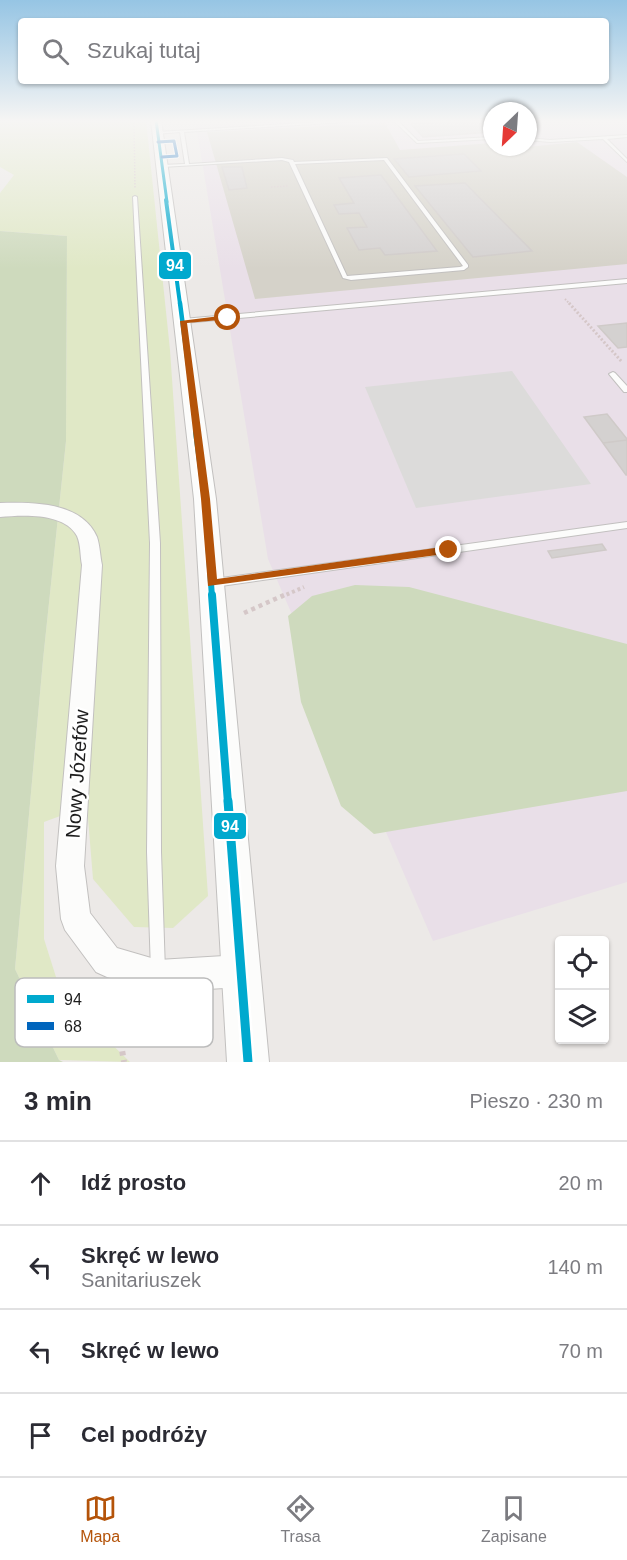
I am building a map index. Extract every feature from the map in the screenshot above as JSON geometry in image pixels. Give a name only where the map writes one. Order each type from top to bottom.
[{"type":"street","points":[[175,170],[183,321],[206,499],[248,1062]]},
{"type":"street","name":"Nowy Józefów","points":[[0,510],[21,509],[65,515],[87,536],[92,566],[70,866],[76,919],[107,961]]},
{"type":"street","points":[[107,961],[158,976],[241,971]]},
{"type":"lane","points":[[295,170],[345,277],[462,269],[466,266],[393,170]]},
{"type":"lane","points":[[135,197],[155,543],[154,852],[158,976]]},
{"type":"lane","points":[[183,321],[627,280]]},
{"type":"lane","points":[[613,374],[627,390]]},
{"type":"lane","points":[[212,584],[627,525]]},
{"type":"path","points":[[134,170],[135,197]]},
{"type":"path","points":[[554,287],[627,367]]},
{"type":"path","points":[[107,961],[110,978]]},
{"type":"path","points":[[121,1047],[124,1062]]},
{"type":"shaded area","points":[[203,170],[627,170],[627,882],[433,941],[268,559]]},
{"type":"shaded area","points":[[218,170],[616,170],[627,177],[627,264],[255,299]]},
{"type":"shaded area","points":[[512,371],[591,484],[416,508],[365,387]]},
{"type":"green space","points":[[4,170],[151,170],[170,350],[208,896],[173,928],[134,927],[93,879],[87,806],[44,822],[44,939],[56,978],[19,978],[15,969],[43,660],[66,441],[67,236],[0,231],[0,193],[14,175]]},
{"type":"green space","points":[[0,231],[67,236],[66,441],[43,660],[15,969],[19,978],[15,978],[15,1047],[53,1047],[59,1060],[63,1062],[0,1062]]},
{"type":"green space","points":[[355,585],[409,587],[627,644],[627,791],[374,834],[341,806],[301,702],[288,616],[312,596]]},
{"type":"green space","points":[[53,1047],[115,1047],[130,1062],[59,1060]]},
{"type":"building","points":[[223,170],[243,170],[247,188],[229,190]]},
{"type":"building","points":[[403,170],[481,171],[409,177]]},
{"type":"building","points":[[381,175],[437,251],[385,255],[380,248],[359,250],[347,228],[367,227],[359,213],[339,214],[334,205],[354,203],[339,178]]},
{"type":"building","points":[[465,183],[532,251],[473,257],[415,186]]},
{"type":"building","points":[[627,323],[627,347],[618,348],[598,326]]},
{"type":"building","points":[[607,414],[627,440],[603,443],[584,417]]},
{"type":"building","points":[[627,440],[627,475],[626,475],[603,443]]},
{"type":"building","points":[[602,544],[606,550],[552,558],[548,551]]},
{"type":"transit line","name":"94","points":[[162,170],[205,499],[248,1062]]},
{"type":"route","points":[[228,318],[183,321],[206,499],[212,584],[449,550]]}]
